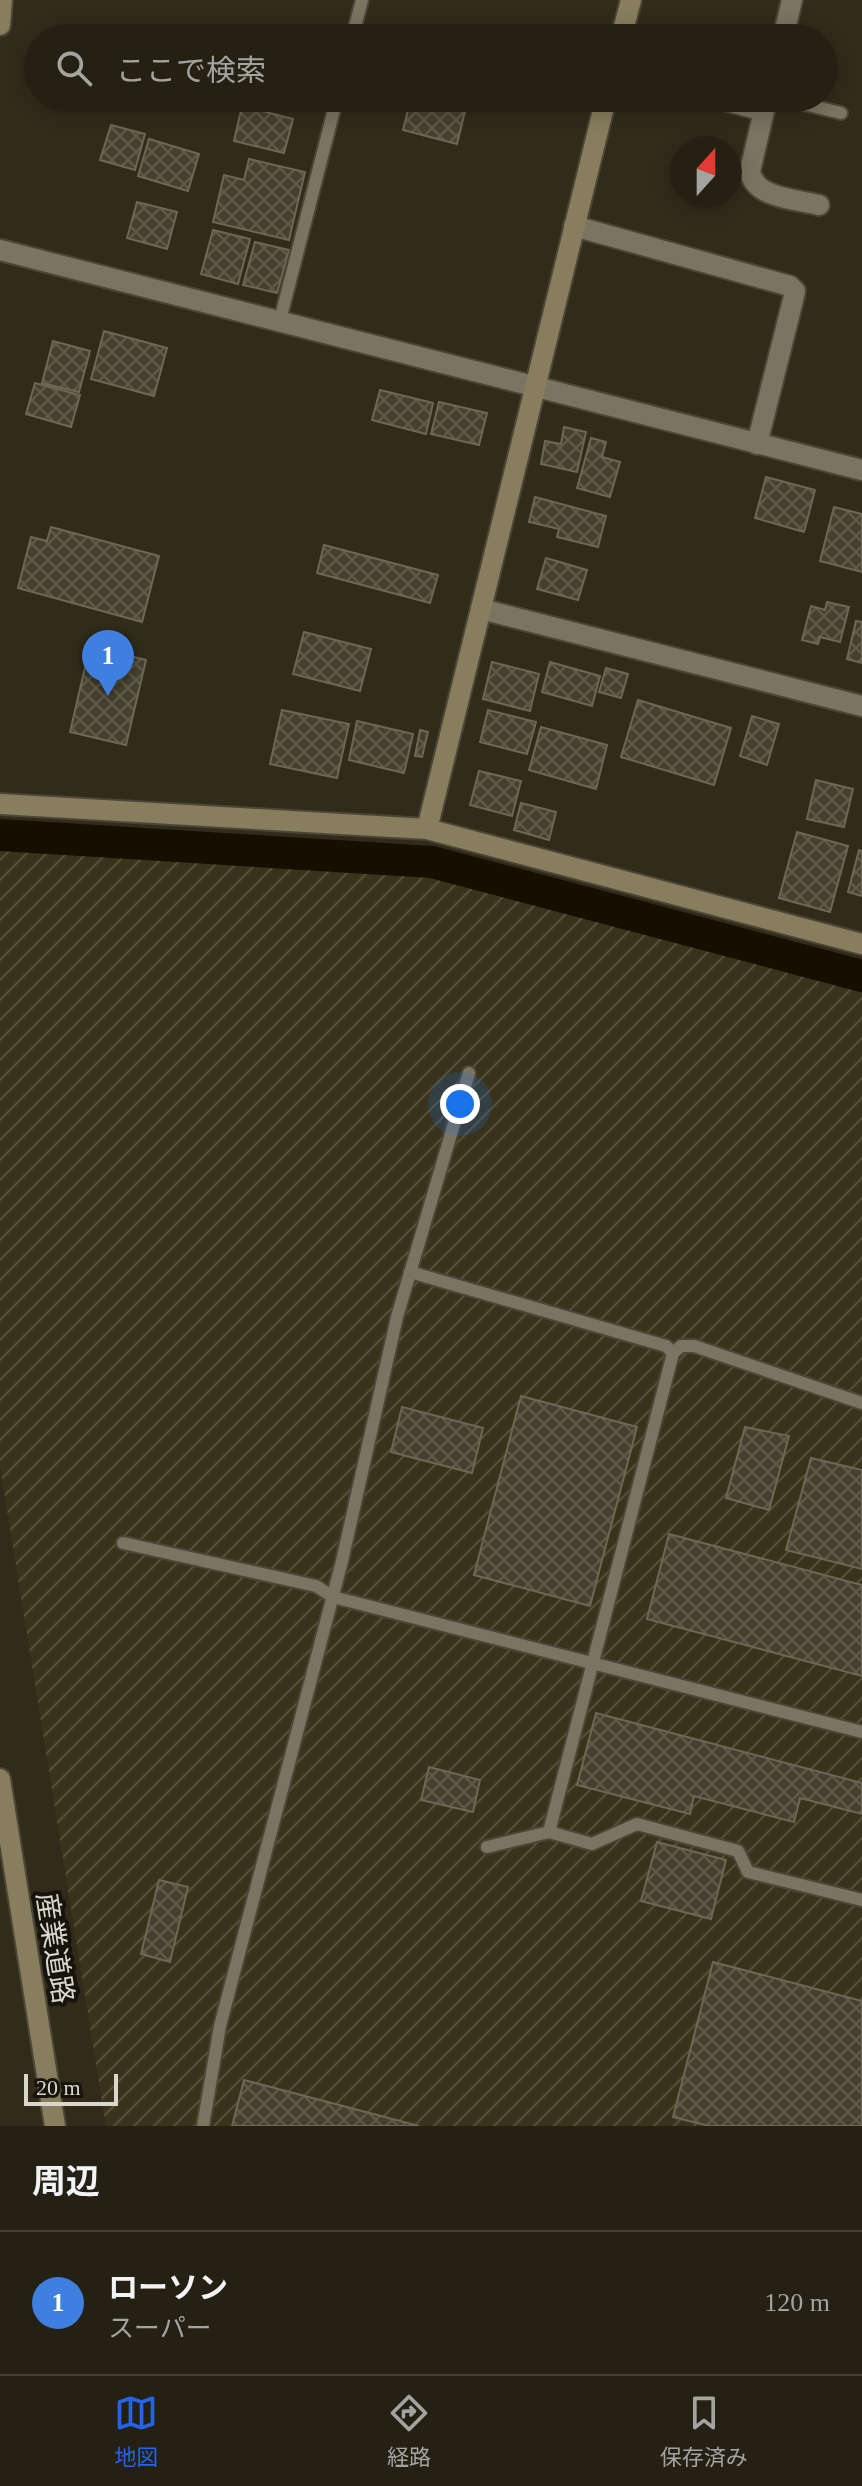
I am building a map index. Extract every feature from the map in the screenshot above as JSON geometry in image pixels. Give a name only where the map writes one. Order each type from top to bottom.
[{"type":"street","points":[[0,25],[2,0]]},
{"type":"street","points":[[625,24],[631,0]]},
{"type":"street","points":[[786,24],[792,0]]},
{"type":"street","points":[[427,829],[602,112]]},
{"type":"street","points":[[767,112],[750,171],[755,187],[819,205]]},
{"type":"street","points":[[574,226],[790,286],[795,291],[757,444]]},
{"type":"street","points":[[0,250],[280,320],[534,389],[862,470]]},
{"type":"street","points":[[481,609],[862,706]]},
{"type":"street","points":[[0,804],[427,829],[862,944]]},
{"type":"street","name":"産業道路","points":[[0,1779],[55,2126]]},
{"type":"lane","points":[[356,24],[362,0]]},
{"type":"lane","points":[[280,320],[333,112]]},
{"type":"lane","points":[[835,112],[841,113]]},
{"type":"lane","points":[[203,2126],[220,2026],[333,1597],[410,1272],[469,1073]]},
{"type":"lane","points":[[410,1272],[666,1346],[673,1353]]},
{"type":"lane","points":[[549,1832],[595,1664],[673,1353],[681,1346],[694,1346],[862,1403]]},
{"type":"lane","points":[[123,1543],[316,1586],[333,1597],[862,1732]]},
{"type":"lane","points":[[487,1847],[549,1832],[592,1844],[637,1824],[738,1851],[748,1872],[862,1900]]},
{"type":"shaded area","points":[[0,843],[423,867],[862,981],[862,2126],[106,2126],[0,1466]]},
{"type":"building","points":[[241,112],[266,112],[293,119],[284,153],[234,141]]},
{"type":"building","points":[[408,112],[465,112],[457,144],[403,130]]},
{"type":"building","points":[[111,125],[145,134],[135,170],[100,160]]},
{"type":"building","points":[[149,139],[199,154],[188,191],[138,176]]},
{"type":"building","points":[[249,159],[305,172],[289,240],[213,222],[224,175],[244,180]]},
{"type":"building","points":[[137,202],[177,212],[167,249],[127,238]]},
{"type":"building","points":[[213,230],[250,239],[238,284],[201,274]]},
{"type":"building","points":[[255,242],[289,250],[277,293],[243,285]]},
{"type":"building","points":[[104,331],[167,348],[154,396],[91,379]]},
{"type":"building","points":[[53,341],[90,351],[79,392],[42,383]]},
{"type":"building","points":[[35,383],[80,395],[71,427],[26,414]]},
{"type":"building","points":[[380,390],[433,403],[426,434],[372,420]]},
{"type":"building","points":[[439,402],[487,413],[479,445],[431,434]]},
{"type":"building","points":[[564,427],[586,432],[577,472],[541,464],[545,441],[561,444]]},
{"type":"building","points":[[591,438],[606,442],[602,457],[620,462],[610,497],[577,488]]},
{"type":"building","points":[[766,477],[815,490],[804,532],[755,518]]},
{"type":"building","points":[[535,497],[606,516],[598,547],[557,537],[559,529],[529,522]]},
{"type":"building","points":[[834,507],[862,514],[862,572],[820,561]]},
{"type":"building","points":[[51,527],[159,556],[142,622],[18,588],[31,537],[47,541]]},
{"type":"building","points":[[324,545],[438,575],[430,603],[317,573]]},
{"type":"building","points":[[546,558],[587,570],[578,600],[537,589]]},
{"type":"building","points":[[827,602],[849,607],[840,642],[820,637],[818,644],[802,640],[811,606],[825,610]]},
{"type":"building","points":[[856,621],[862,622],[862,663],[847,659]]},
{"type":"building","points":[[304,632],[371,649],[360,691],[293,674]]},
{"type":"building","points":[[90,646],[146,660],[126,745],[70,732]]},
{"type":"building","points":[[492,662],[539,674],[530,711],[483,699]]},
{"type":"building","points":[[550,662],[600,676],[592,706],[542,692]]},
{"type":"building","points":[[606,668],[628,674],[621,698],[599,692]]},
{"type":"building","points":[[638,700],[731,728],[714,785],[621,757]]},
{"type":"building","points":[[282,710],[349,724],[337,778],[270,764]]},
{"type":"building","points":[[488,710],[536,722],[527,754],[480,742]]},
{"type":"building","points":[[752,716],[779,724],[767,765],[740,756]]},
{"type":"building","points":[[357,721],[413,734],[404,773],[349,760]]},
{"type":"building","points":[[541,727],[607,745],[596,789],[529,770]]},
{"type":"building","points":[[420,730],[428,732],[422,757],[415,756]]},
{"type":"building","points":[[479,771],[521,781],[512,816],[470,805]]},
{"type":"building","points":[[816,780],[853,789],[844,827],[807,819]]},
{"type":"building","points":[[521,803],[556,812],[549,840],[514,830]]},
{"type":"building","points":[[797,832],[848,846],[830,912],[779,898]]},
{"type":"building","points":[[859,850],[862,851],[862,896],[848,892]]},
{"type":"building","points":[[521,1396],[637,1427],[590,1606],[474,1575]]},
{"type":"building","points":[[402,1407],[483,1428],[472,1473],[391,1452]]},
{"type":"building","points":[[745,1427],[789,1436],[769,1510],[726,1498]]},
{"type":"building","points":[[811,1458],[862,1470],[862,1569],[786,1550]]},
{"type":"building","points":[[669,1534],[862,1585],[862,1676],[647,1619]]},
{"type":"building","points":[[596,1713],[862,1783],[862,1814],[800,1798],[794,1822],[694,1796],[690,1814],[577,1785]]},
{"type":"building","points":[[429,1767],[480,1780],[473,1812],[421,1800]]},
{"type":"building","points":[[657,1842],[726,1860],[711,1919],[641,1901]]},
{"type":"building","points":[[159,1880],[188,1887],[170,1962],[141,1954]]},
{"type":"building","points":[[713,1962],[862,2001],[862,2126],[709,2126],[673,2117]]},
{"type":"building","points":[[244,2080],[419,2126],[232,2126]]},
{"type":"waterway","points":[[0,835],[432,862],[862,976]]},
{"type":"place","name":"ローソン","points":[[108,696]]}]
